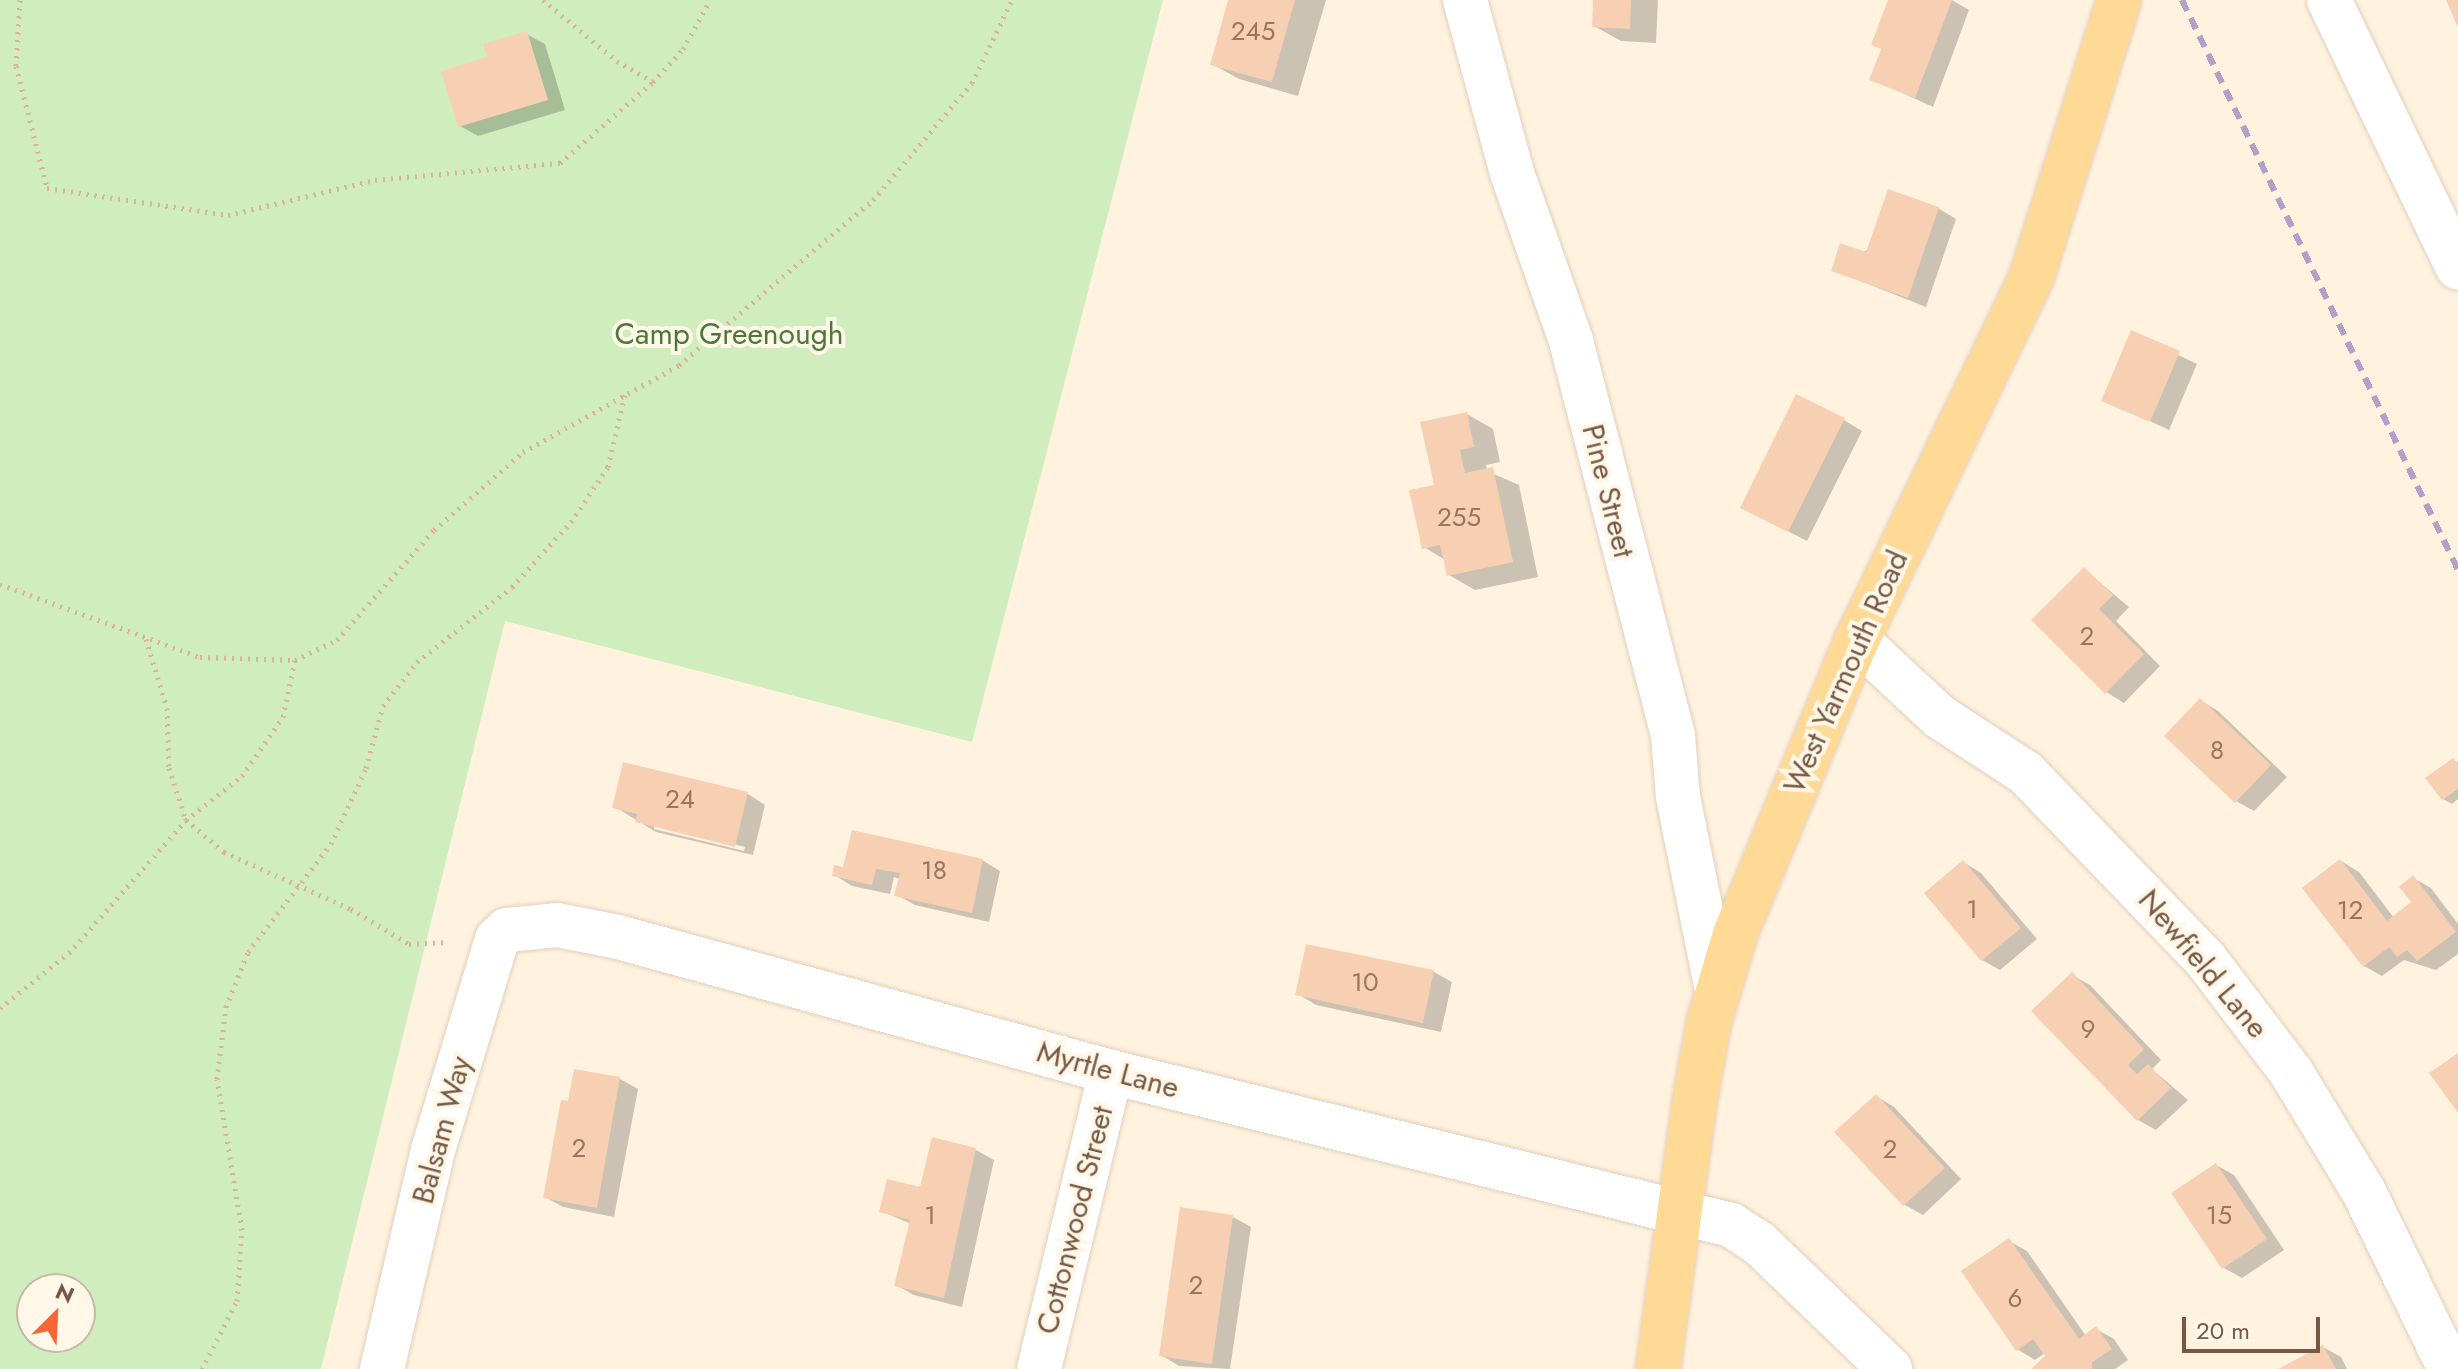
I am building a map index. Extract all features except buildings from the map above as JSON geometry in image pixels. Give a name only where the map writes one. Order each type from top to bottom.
[{"type":"main road","name":"West Yarmouth Road","points":[[1658,1369],[1677,1214],[1717,991],[1753,885],[1857,640],[2032,276],[2119,0]]},
{"type":"street","name":"Pine Street","points":[[1465,0],[1512,173],[1571,341],[1673,736],[1678,797],[1717,991]]},
{"type":"street","points":[[2329,0],[2458,268]]},
{"type":"street","name":"Newfield Lane","points":[[1857,640],[1940,717],[2026,773],[2205,959],[2291,1072],[2356,1178],[2450,1369]]},
{"type":"street","name":"Myrtle Lane","points":[[497,939],[507,930],[541,926],[618,937],[1111,1072],[1746,1232],[1890,1369]]},
{"type":"street","name":"Balsam Way","points":[[382,1369],[433,1150],[497,939]]},
{"type":"street","name":"Cottonwood Street","points":[[1039,1369],[1111,1072]]},
{"type":"path","points":[[20,0],[16,66],[47,188],[228,215],[375,180],[560,163],[653,82],[683,49],[710,0]]},
{"type":"path","points":[[543,0],[617,61],[653,82]]},
{"type":"path","points":[[0,584],[200,657],[295,660],[337,640],[434,530],[523,452],[679,365],[873,200],[972,83],[1012,0]]},
{"type":"path","points":[[202,1369],[237,1301],[242,1230],[217,1079],[226,1007],[248,952],[331,844],[366,768],[383,706],[417,662],[512,587],[571,522],[608,467],[625,394]]},
{"type":"path","points":[[146,639],[167,708],[169,768],[186,820],[224,852],[409,944],[497,939]]},
{"type":"path","points":[[0,1008],[69,953],[186,820],[242,776],[283,717],[295,660]]},
{"type":"green space","name":"Camp Greenough","points":[[0,0],[1163,0],[972,742],[505,621],[321,1369],[0,1369]]},
{"type":"railway","points":[[2182,0],[2458,570]]}]
